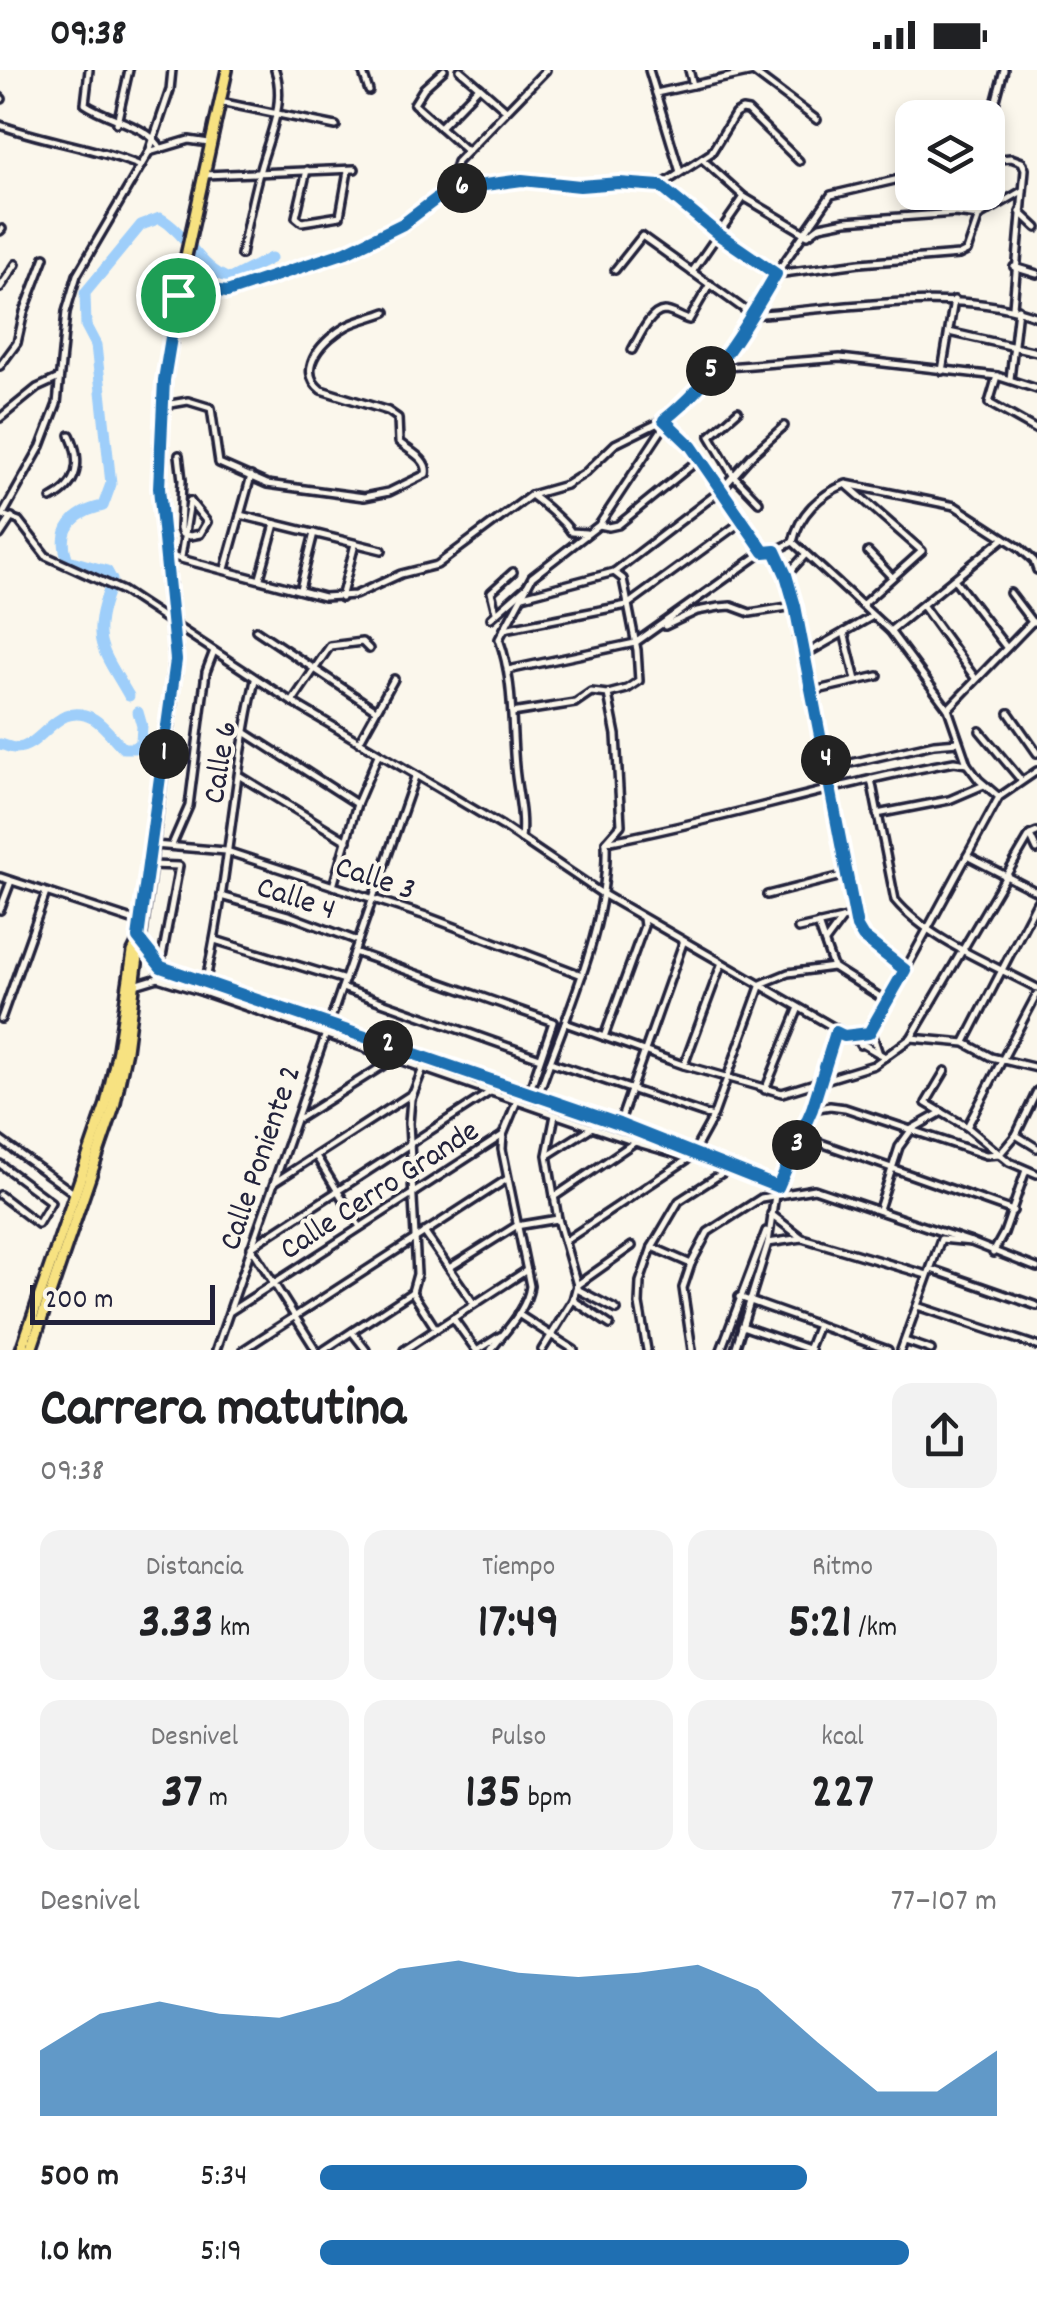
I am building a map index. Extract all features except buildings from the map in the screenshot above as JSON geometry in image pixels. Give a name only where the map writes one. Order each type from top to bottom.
[{"type":"main road","points":[[31,1350],[106,1104],[141,923],[176,660],[159,488],[162,406],[178,295],[227,70]]},
{"type":"main road","points":[[20,1350],[114,1107],[136,985],[138,940]]},
{"type":"street","points":[[89,70],[85,104],[117,123],[143,130],[156,138],[161,149]]},
{"type":"street","points":[[117,123],[129,70]]},
{"type":"street","points":[[172,70],[156,138],[78,275],[66,312],[58,404],[42,446],[1,515],[12,517],[27,530],[46,556],[123,591],[292,702],[521,839],[600,893],[882,1056]]},
{"type":"street","points":[[240,255],[277,112],[280,84],[275,70]]},
{"type":"street","points":[[362,70],[369,91]]},
{"type":"street","points":[[444,70],[424,88],[414,104],[467,152]]},
{"type":"street","points":[[460,70],[506,110]]},
{"type":"street","points":[[448,190],[457,162],[546,70]]},
{"type":"street","points":[[649,70],[681,174]]},
{"type":"street","points":[[689,70],[693,85]]},
{"type":"street","points":[[995,100],[1004,70]]},
{"type":"street","points":[[656,93],[753,72],[817,120]]},
{"type":"street","points":[[440,128],[479,87]]},
{"type":"street","points":[[220,102],[336,126]]},
{"type":"street","points":[[178,295],[204,289],[227,292],[346,252],[403,224],[448,190],[522,180],[580,186],[660,186],[711,152],[734,114],[742,110],[748,111],[799,161]]},
{"type":"street","points":[[0,126],[141,166]]},
{"type":"street","points":[[149,152],[190,140],[211,144]]},
{"type":"street","points":[[1005,158],[1022,162],[1025,169],[1014,267],[1016,346],[1010,379]]},
{"type":"street","points":[[702,159],[744,197],[811,234],[820,226],[845,222],[955,213],[979,216],[1022,191]]},
{"type":"street","points":[[204,175],[258,174],[306,170],[352,169],[340,216],[302,222],[296,217],[306,170]]},
{"type":"street","points":[[521,839],[524,819],[514,769],[508,670],[499,639],[532,576],[599,524],[665,422],[691,399],[831,195],[895,180]]},
{"type":"street","points":[[660,186],[718,234],[776,274],[960,254],[967,251],[979,216]]},
{"type":"street","points":[[692,272],[744,197]]},
{"type":"street","points":[[1020,212],[1037,228]]},
{"type":"street","points":[[615,270],[642,236],[752,315],[954,300],[1015,309],[1037,317]]},
{"type":"street","points":[[0,364],[18,343],[24,312],[45,257]]},
{"type":"street","points":[[0,288],[16,264]]},
{"type":"street","points":[[1014,267],[1037,274]]},
{"type":"street","points":[[632,350],[652,316],[659,312],[668,311],[689,320],[710,284]]},
{"type":"street","points":[[942,371],[954,300]]},
{"type":"street","points":[[162,406],[188,401],[211,408],[216,458],[224,466],[267,484],[364,498],[390,492],[426,474],[426,463],[399,442],[398,418],[320,390],[312,383],[309,371],[319,347],[346,326],[386,312]]},
{"type":"street","points":[[949,332],[1037,352]]},
{"type":"street","points":[[713,368],[840,358],[996,376],[1037,389]]},
{"type":"street","points":[[996,376],[990,403],[1037,430]]},
{"type":"street","points":[[0,418],[37,388],[60,377]]},
{"type":"street","points":[[738,411],[710,436],[733,474],[760,502]]},
{"type":"street","points":[[665,422],[691,446],[764,552]]},
{"type":"street","points":[[163,554],[324,597],[355,595],[401,574],[437,566],[531,495],[566,486],[615,444],[665,422]]},
{"type":"street","points":[[522,596],[614,572],[720,491],[784,426]]},
{"type":"street","points":[[51,499],[62,494],[76,476],[76,450],[70,435]]},
{"type":"street","points":[[179,454],[180,558]]},
{"type":"street","points":[[599,524],[618,525],[698,460]]},
{"type":"street","points":[[225,570],[251,476]]},
{"type":"street","points":[[846,484],[922,550],[862,605]]},
{"type":"street","points":[[793,542],[795,530],[820,498],[846,484],[955,506],[1034,561],[1037,570]]},
{"type":"street","points":[[531,495],[551,515],[566,522],[572,532],[590,532]]},
{"type":"street","points":[[190,501],[207,522],[200,534],[182,534],[186,518],[190,501]]},
{"type":"street","points":[[240,515],[382,550]]},
{"type":"street","points":[[0,536],[12,517]]},
{"type":"street","points":[[504,630],[627,605],[742,521]]},
{"type":"street","points":[[260,578],[275,524]]},
{"type":"street","points":[[300,589],[314,533]]},
{"type":"street","points":[[890,631],[1004,538]]},
{"type":"street","points":[[508,670],[636,647],[764,552],[793,542]]},
{"type":"street","points":[[793,542],[890,631],[948,709],[967,764],[999,798]]},
{"type":"street","points":[[341,598],[355,544]]},
{"type":"street","points":[[775,551],[795,606],[854,916],[863,937],[905,970]]},
{"type":"street","points":[[868,552],[892,577]]},
{"type":"street","points":[[786,575],[805,554]]},
{"type":"street","points":[[513,572],[491,592],[493,615],[528,585]]},
{"type":"street","points":[[512,713],[575,703],[591,692],[608,694],[639,682],[623,579],[614,572]]},
{"type":"street","points":[[954,579],[1006,648]]},
{"type":"street","points":[[948,709],[1035,622],[1010,592]]},
{"type":"street","points":[[636,647],[669,623],[697,611],[730,606],[750,613],[795,606]]},
{"type":"street","points":[[923,606],[976,678]]},
{"type":"street","points":[[804,655],[872,616]]},
{"type":"street","points":[[256,630],[376,710]]},
{"type":"street","points":[[844,632],[856,680]]},
{"type":"street","points":[[292,702],[330,646],[362,642],[369,649]]},
{"type":"street","points":[[172,845],[189,806],[206,672],[214,651]]},
{"type":"street","points":[[813,692],[878,676]]},
{"type":"street","name":"Calle 6","points":[[203,992],[215,940],[244,731],[256,679]]},
{"type":"street","points":[[359,742],[394,679]]},
{"type":"street","points":[[538,1096],[596,928],[606,842],[621,824],[616,735],[608,694]]},
{"type":"street","points":[[1009,713],[1037,753]]},
{"type":"street","points":[[244,731],[358,804]]},
{"type":"street","points":[[980,731],[1021,780]]},
{"type":"street","points":[[828,768],[958,742]]},
{"type":"street","points":[[333,886],[378,755]]},
{"type":"street","points":[[606,842],[671,830],[830,787],[954,762],[967,764]]},
{"type":"street","points":[[860,1045],[888,1002],[999,798],[1037,772]]},
{"type":"street","points":[[240,776],[347,841]]},
{"type":"street","name":"Calle Poniente 2","points":[[216,1350],[415,777]]},
{"type":"street","points":[[871,779],[895,900],[927,929],[1037,991],[967,1128]]},
{"type":"street","points":[[877,814],[949,800],[984,785]]},
{"type":"street","points":[[1034,834],[1037,850]]},
{"type":"street","points":[[565,1024],[684,1066],[782,1093],[874,1065],[911,1038],[1004,875],[1034,834]]},
{"type":"street","name":"Calle 3","points":[[150,846],[226,852],[426,916],[582,975]]},
{"type":"street","points":[[968,856],[1037,892]]},
{"type":"street","points":[[148,864],[179,866],[158,978]]},
{"type":"street","points":[[767,895],[846,875]]},
{"type":"street","points":[[0,877],[141,923]]},
{"type":"street","points":[[0,910],[11,881]]},
{"type":"street","points":[[1,1018],[46,893]]},
{"type":"street","name":"Calle 4","points":[[221,896],[358,941]]},
{"type":"street","points":[[964,1043],[1037,902]]},
{"type":"street","points":[[798,929],[854,916]]},
{"type":"street","points":[[604,1037],[644,926],[642,918]]},
{"type":"street","points":[[825,942],[842,919]]},
{"type":"street","points":[[818,924],[832,968]]},
{"type":"street","points":[[138,940],[161,967],[605,1119],[693,1154]]},
{"type":"street","points":[[215,940],[345,980]]},
{"type":"street","points":[[619,1124],[683,942]]},
{"type":"street","points":[[354,952],[553,1022],[529,1093]]},
{"type":"street","points":[[816,968],[826,956]]},
{"type":"street","points":[[684,1066],[721,965]]},
{"type":"street","points":[[565,1241],[693,1154],[714,1117],[762,984],[788,973],[832,968],[888,1002]]},
{"type":"street","points":[[136,985],[158,978],[203,992],[635,1142],[702,1156],[778,1187]]},
{"type":"street","points":[[342,988],[540,1058]]},
{"type":"street","points":[[765,1090],[798,1009]]},
{"type":"street","points":[[870,1031],[882,1056]]},
{"type":"street","points":[[844,1036],[870,1031]]},
{"type":"street","points":[[735,1350],[775,1196],[802,1136],[836,1032]]},
{"type":"street","points":[[911,1038],[964,1043],[991,1057],[1037,1068]]},
{"type":"street","points":[[427,1058],[408,1124],[410,1143],[411,1194],[417,1274],[412,1292],[320,1350],[251,1247],[339,1192],[410,1143],[490,1092]]},
{"type":"street","points":[[297,1119],[394,1059]]},
{"type":"street","points":[[550,1062],[631,1086],[714,1117]]},
{"type":"street","points":[[946,1071],[926,1102],[1000,1154],[1037,1174]]},
{"type":"street","points":[[491,1350],[528,1296],[528,1270],[516,1226],[502,1135],[521,1091]]},
{"type":"street","points":[[812,1109],[846,1108],[952,1145],[986,1155],[1000,1154],[1016,1135],[1037,1091]]},
{"type":"street","points":[[273,1184],[414,1094]]},
{"type":"street","points":[[879,1210],[900,1147],[912,1129],[942,1112]]},
{"type":"street","points":[[545,1349],[577,1287],[558,1218],[547,1155],[555,1115]]},
{"type":"street","points":[[547,1155],[605,1119]]},
{"type":"street","name":"Calle Cerro Grande","points":[[229,1313],[502,1135]]},
{"type":"street","points":[[1016,1135],[1037,1148]]},
{"type":"street","points":[[802,1136],[1013,1210]]},
{"type":"street","points":[[0,1140],[78,1196]]},
{"type":"street","points":[[554,1198],[635,1142]]},
{"type":"street","points":[[316,1156],[360,1227]]},
{"type":"street","points":[[0,1164],[51,1202],[38,1224],[0,1195]]},
{"type":"street","points":[[647,1350],[640,1282],[652,1246],[679,1201],[728,1169]]},
{"type":"street","points":[[993,1253],[1026,1170]]},
{"type":"street","points":[[244,1350],[507,1179]]},
{"type":"street","points":[[692,1350],[683,1288],[691,1264],[708,1232],[761,1198],[814,1188],[1037,1268]]},
{"type":"street","points":[[770,1214],[802,1238]]},
{"type":"street","points":[[449,1268],[516,1226],[558,1218]]},
{"type":"street","points":[[424,1232],[474,1304]]},
{"type":"street","points":[[764,1242],[802,1238],[1037,1306]]},
{"type":"street","points":[[902,1350],[942,1239],[971,1242]]},
{"type":"street","points":[[720,1350],[764,1242]]},
{"type":"street","points":[[577,1287],[632,1246]]},
{"type":"street","points":[[652,1246],[691,1264]]},
{"type":"street","points":[[404,1350],[528,1270]]},
{"type":"street","points":[[577,1287],[617,1310]]},
{"type":"street","points":[[412,1292],[436,1330]]},
{"type":"street","points":[[739,1298],[888,1350]]},
{"type":"street","points":[[573,1300],[610,1325]]},
{"type":"street","points":[[918,1306],[1036,1347]]},
{"type":"street","points":[[518,1314],[574,1350]]},
{"type":"street","points":[[453,1318],[477,1350],[502,1334]]},
{"type":"street","points":[[742,1326],[809,1350],[818,1325]]},
{"type":"street","points":[[352,1332],[366,1350]]},
{"type":"street","points":[[904,1341],[931,1350]]},
{"type":"waterway","points":[[112,580],[107,571],[68,560],[64,540],[76,518],[103,506],[111,484],[96,345],[86,326],[85,293],[141,225],[160,218],[210,268],[230,279],[271,258]]},
{"type":"waterway","points":[[109,590],[100,622],[102,646],[129,696]]},
{"type":"waterway","points":[[0,744],[26,746],[60,719],[81,714],[98,722],[123,748],[134,748],[141,742],[138,712]]},
{"type":"route","points":[[522,180],[580,186],[660,186],[718,234],[776,274],[752,315],[691,399],[664,420],[691,446],[764,552],[775,551],[786,575],[813,692],[857,927],[863,937],[905,970],[869,1033],[844,1036],[836,1032],[802,1136],[778,1187],[619,1124],[161,967],[138,938],[176,660],[159,488],[164,380],[178,295],[204,289],[227,292],[346,252],[403,224],[448,190],[522,180]]}]
